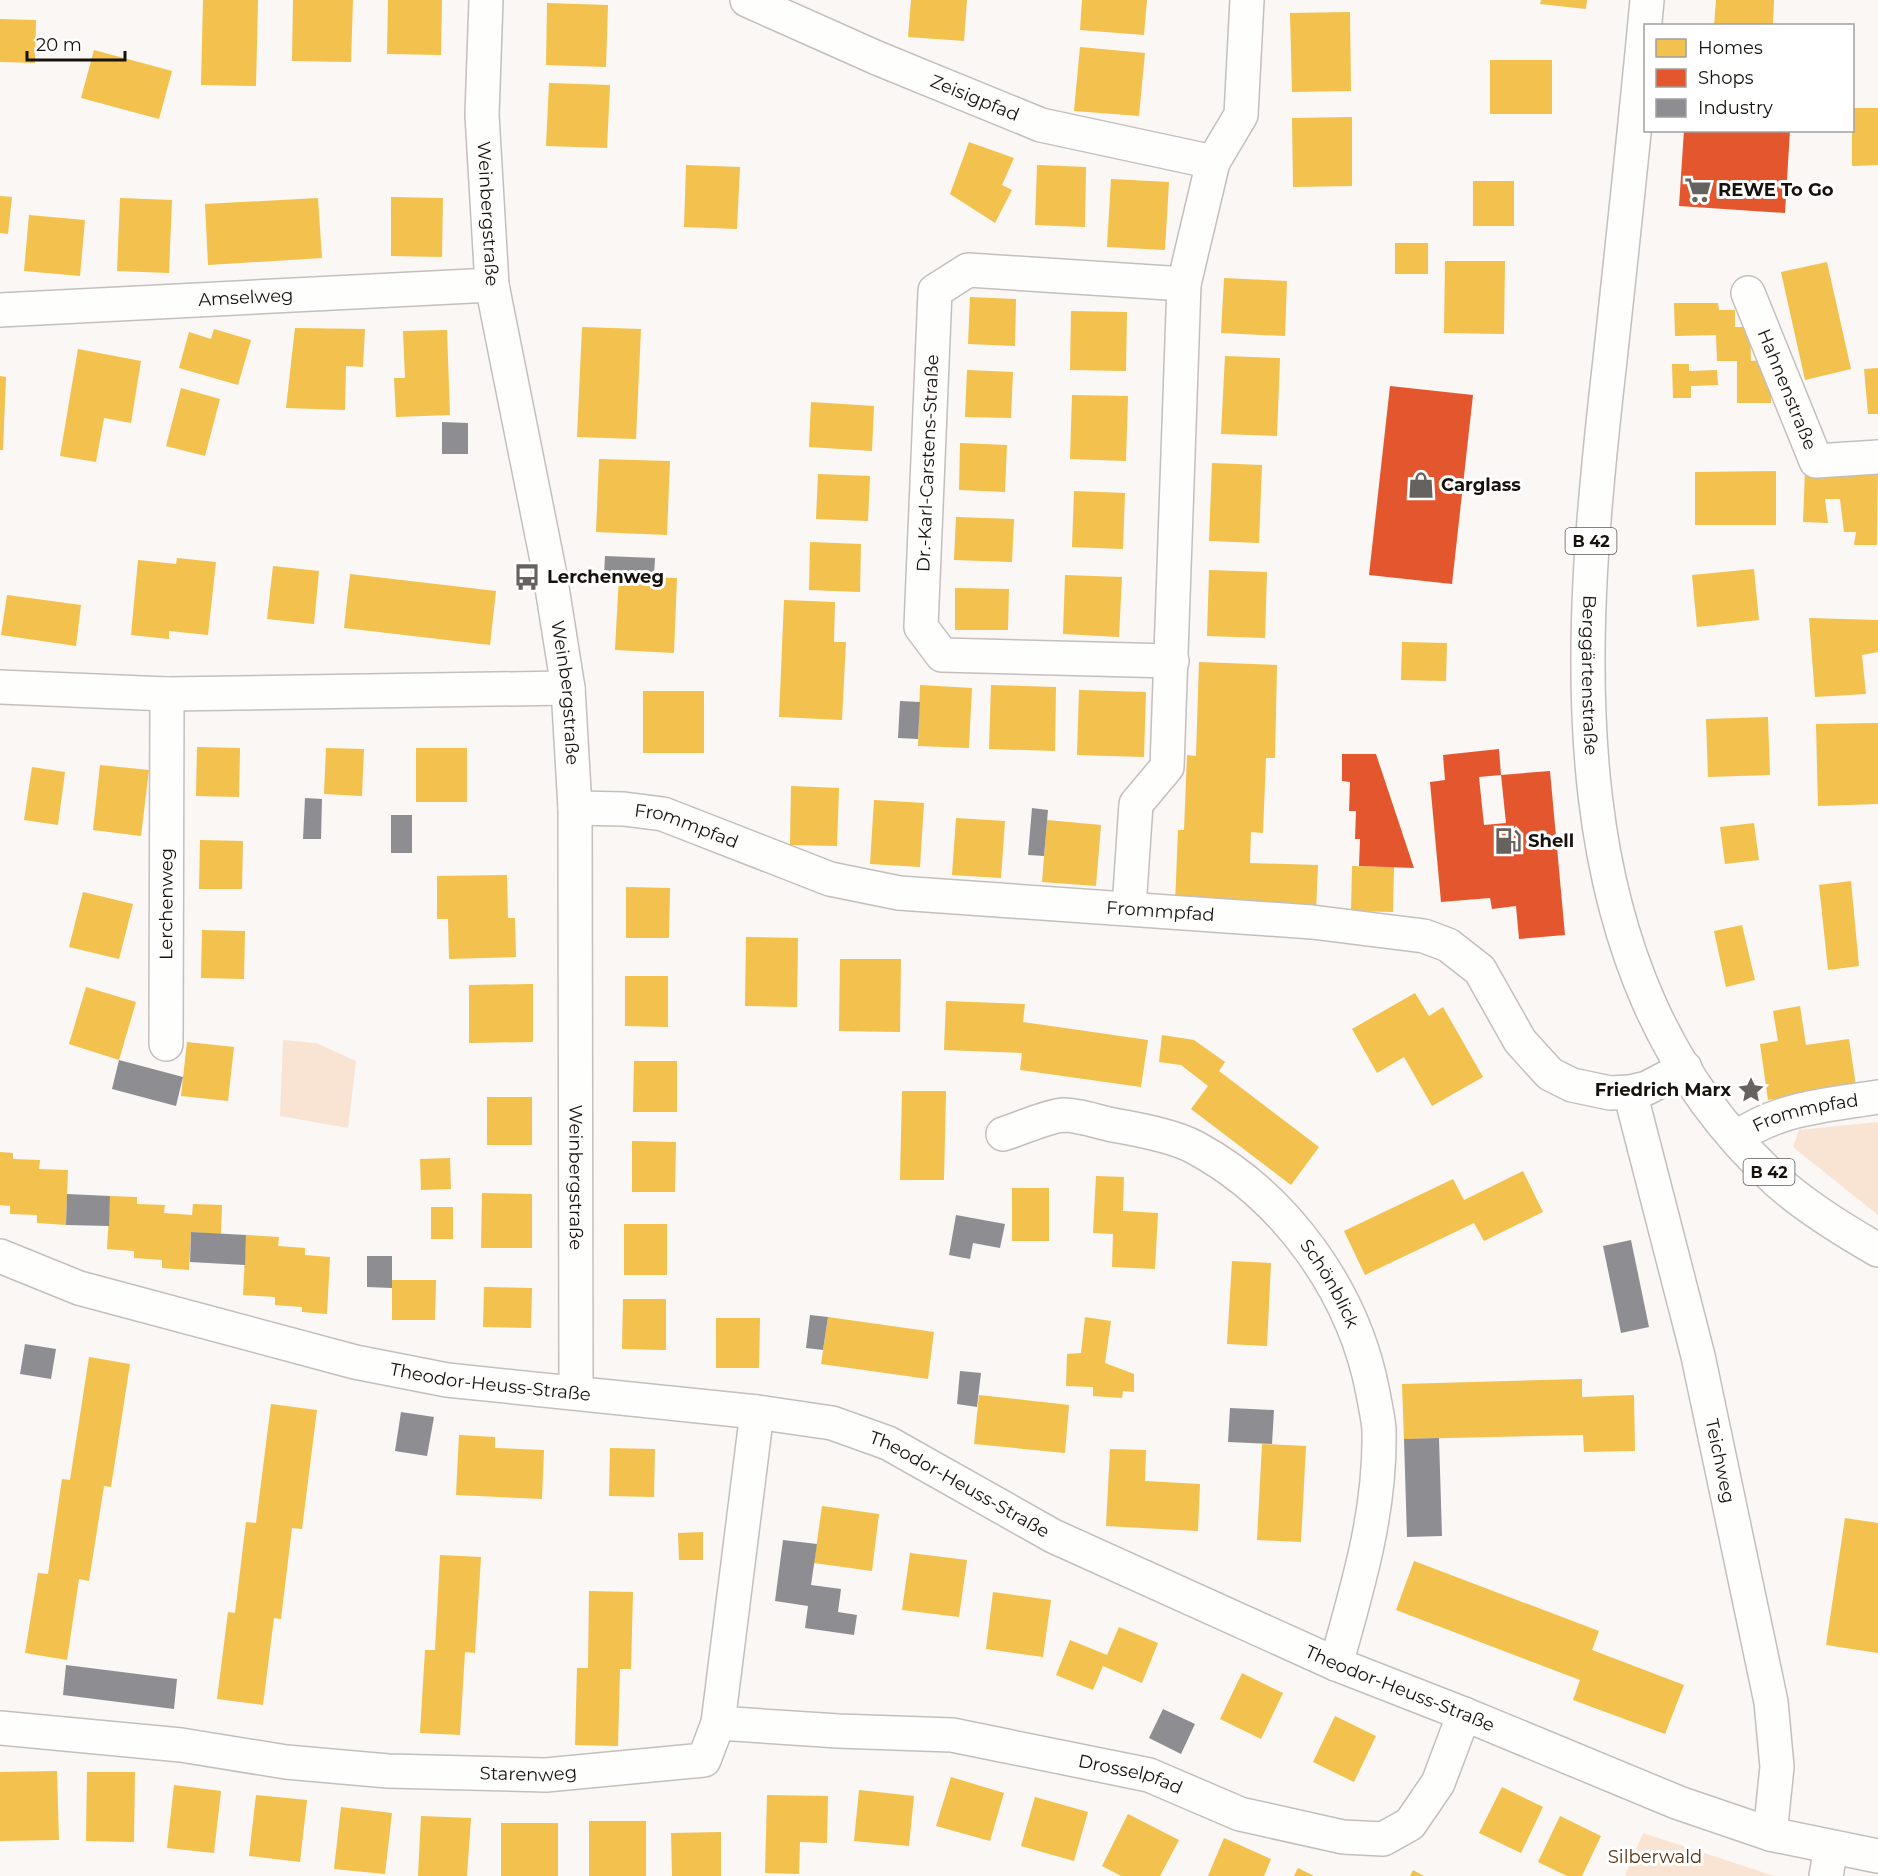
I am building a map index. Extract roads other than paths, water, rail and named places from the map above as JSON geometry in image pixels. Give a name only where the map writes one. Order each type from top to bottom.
[{"type":"street","name":"Weinbergstraße","points":[[486,0],[482,115],[492,285],[550,575],[568,688],[575,808],[576,1392]]},
{"type":"street","name":"Zeisigpfad","points":[[747,0],[877,58],[1041,125],[1212,162]]},
{"type":"street","points":[[1129,908],[1136,804],[1167,767],[1184,284],[1212,162],[1241,115],[1247,0]]},
{"type":"street","name":"Berggärtenstraße","points":[[1644,24],[1647,0]]},
{"type":"street","name":"Berggärtenstraße","points":[[1644,28],[1596,481],[1587,619],[1587,714],[1596,807],[1622,929],[1654,1014],[1685,1068],[1736,1138],[1785,1187],[1842,1229],[1878,1250]]},
{"type":"street","name":"Dr.-Karl-Carstens-Straße","points":[[1172,661],[942,655],[921,627],[935,291],[968,270],[1184,284]]},
{"type":"street","name":"Amselweg","points":[[0,310],[492,285]]},
{"type":"street","name":"Hahnenstraße","points":[[1748,293],[1816,461],[1878,457]]},
{"type":"street","points":[[0,687],[167,694],[568,688]]},
{"type":"street","name":"Lerchenweg","points":[[166,1044],[167,694]]},
{"type":"street","name":"Frommpfad","points":[[575,808],[624,809],[663,814],[797,868],[867,888],[899,893],[1129,908],[1424,936],[1448,945],[1480,970],[1520,1041],[1550,1074],[1572,1085],[1591,1091],[1610,1093],[1630,1092],[1655,1084],[1685,1068]]},
{"type":"street","name":"Teichweg","points":[[1630,1092],[1698,1356],[1771,1702],[1777,1767],[1770,1834]]},
{"type":"street","name":"Frommpfad","points":[[1736,1138],[1754,1125],[1792,1111],[1878,1097]]},
{"type":"street","name":"Schönblick","points":[[1003,1134],[1064,1115],[1127,1128],[1194,1146],[1242,1177],[1309,1246],[1333,1287],[1358,1340],[1368,1369],[1379,1427],[1372,1530],[1336,1664]]},
{"type":"street","name":"Theodor-Heuss-Straße","points":[[0,1256],[79,1288],[355,1362],[447,1380],[757,1412],[832,1423],[888,1443],[1053,1536],[1336,1664],[1464,1713],[1678,1803],[1770,1834],[1828,1862],[1878,1856]]},
{"type":"street","name":"Starenweg","points":[[0,1728],[181,1744],[286,1762],[377,1770],[546,1775],[704,1760],[718,1723],[757,1412]]},
{"type":"street","name":"Drosselpfad","points":[[718,1723],[838,1731],[952,1734],[1149,1774],[1240,1814],[1343,1837],[1383,1839],[1410,1824],[1438,1783],[1464,1713]]},
{"type":"place","name":"REWE To Go","points":[[1698,190]]},
{"type":"place","name":"Carglass","points":[[1421,485]]},
{"type":"place","name":"Lerchenweg","points":[[527,577]]},
{"type":"place","name":"Shell","points":[[1508,841]]},
{"type":"place","name":"Friedrich Marx","points":[[1751,1090]]},
{"type":"park label","name":"Silberwald","points":[[1655,1857]]}]
